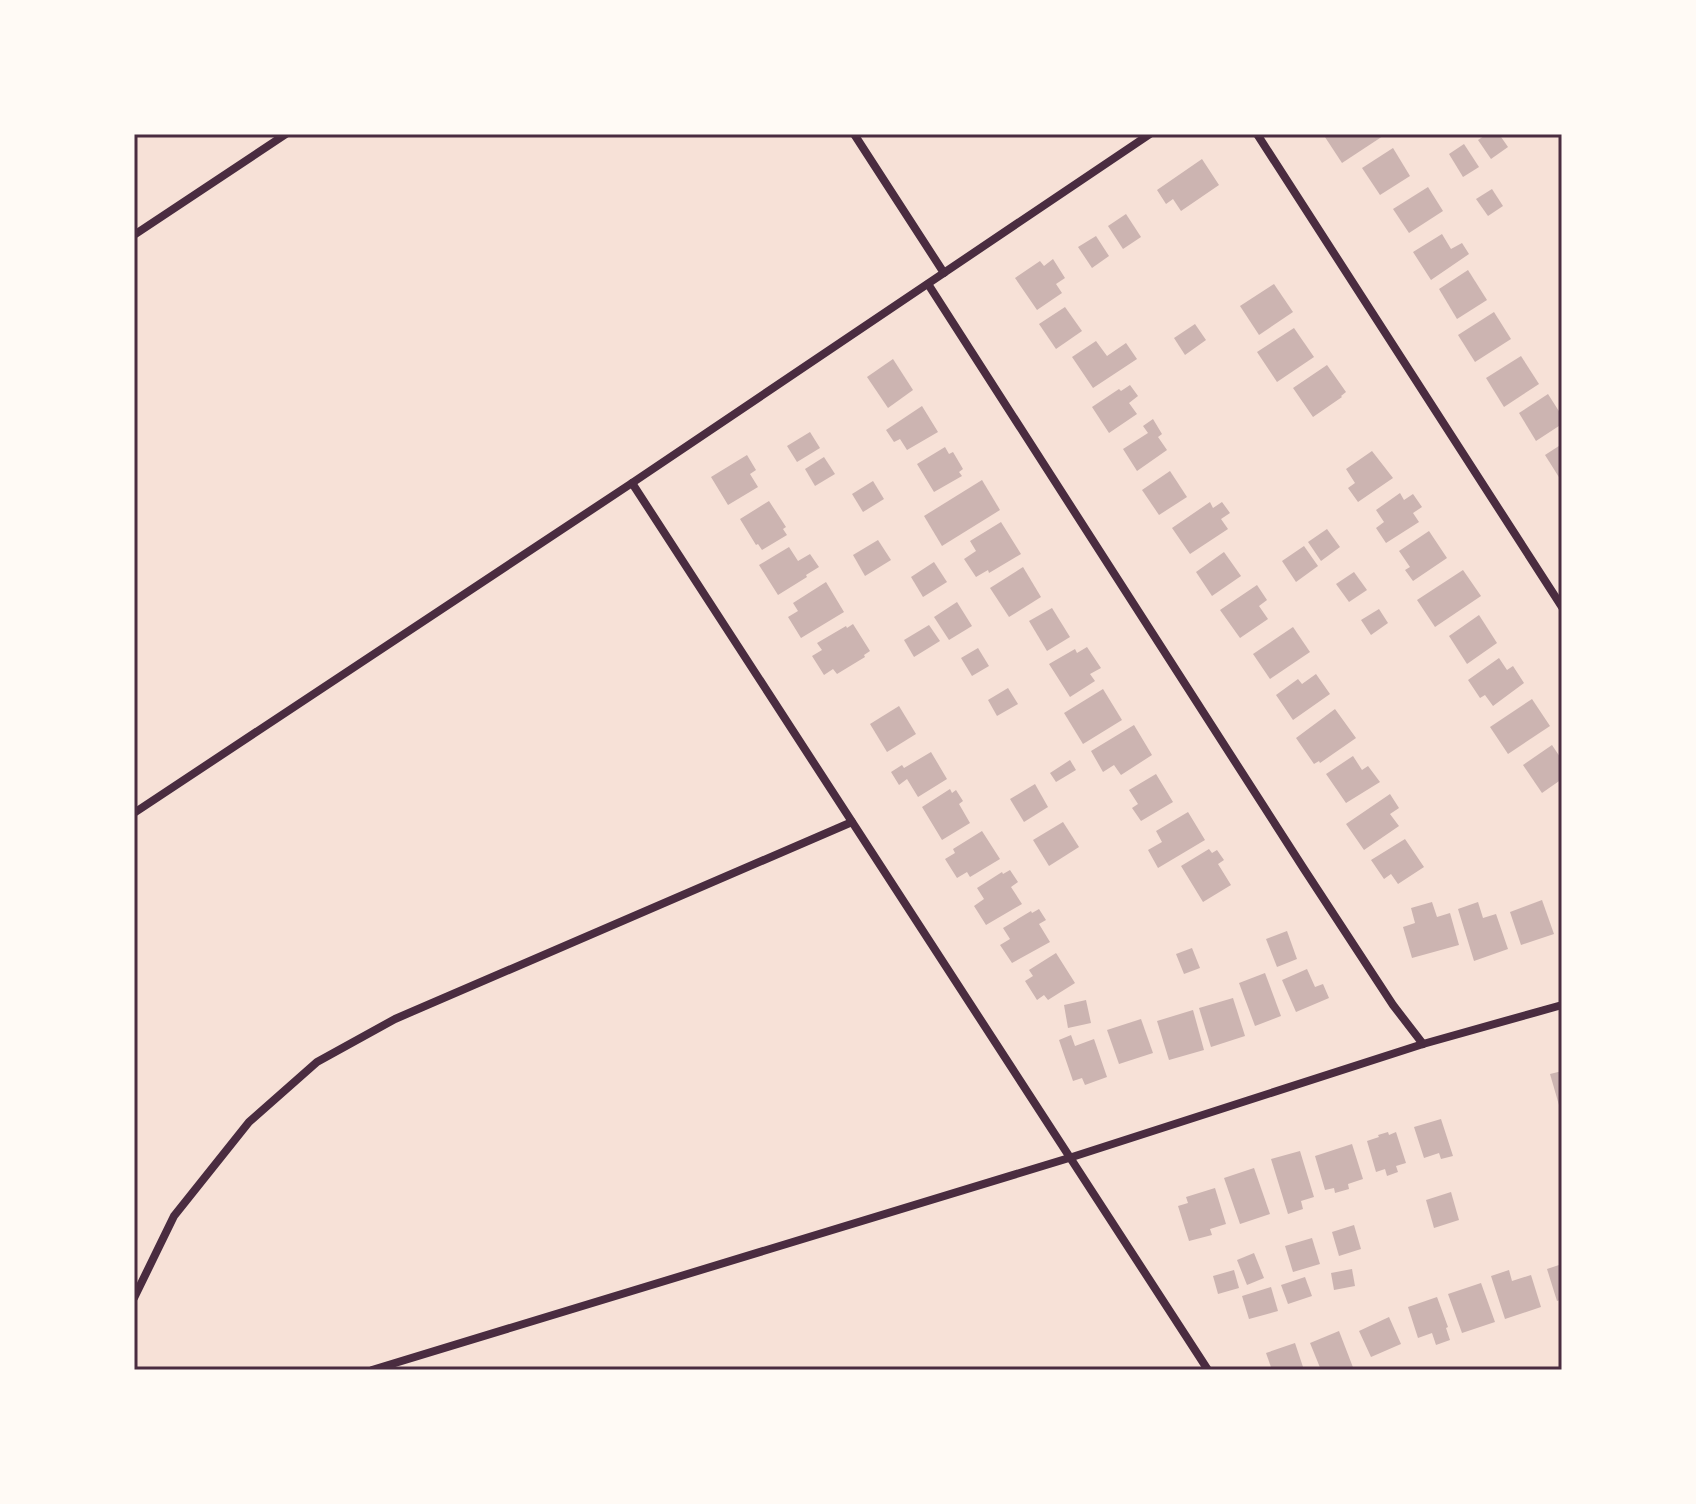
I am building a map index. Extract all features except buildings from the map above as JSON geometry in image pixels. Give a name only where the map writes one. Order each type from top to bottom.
[{"type":"street","points":[[134,235],[286,134]]},
{"type":"street","points":[[854,134],[944,273]]},
{"type":"street","points":[[134,813],[1150,134]]},
{"type":"street","points":[[1257,134],[1562,607]]},
{"type":"street","points":[[928,284],[1304,869],[1393,1005],[1423,1044]]},
{"type":"street","points":[[632,483],[1208,1370]]},
{"type":"street","points":[[134,1298],[174,1216],[249,1122],[317,1062],[395,1019],[852,822]]},
{"type":"street","points":[[372,1370],[1069,1158],[1423,1044],[1562,1005]]}]
